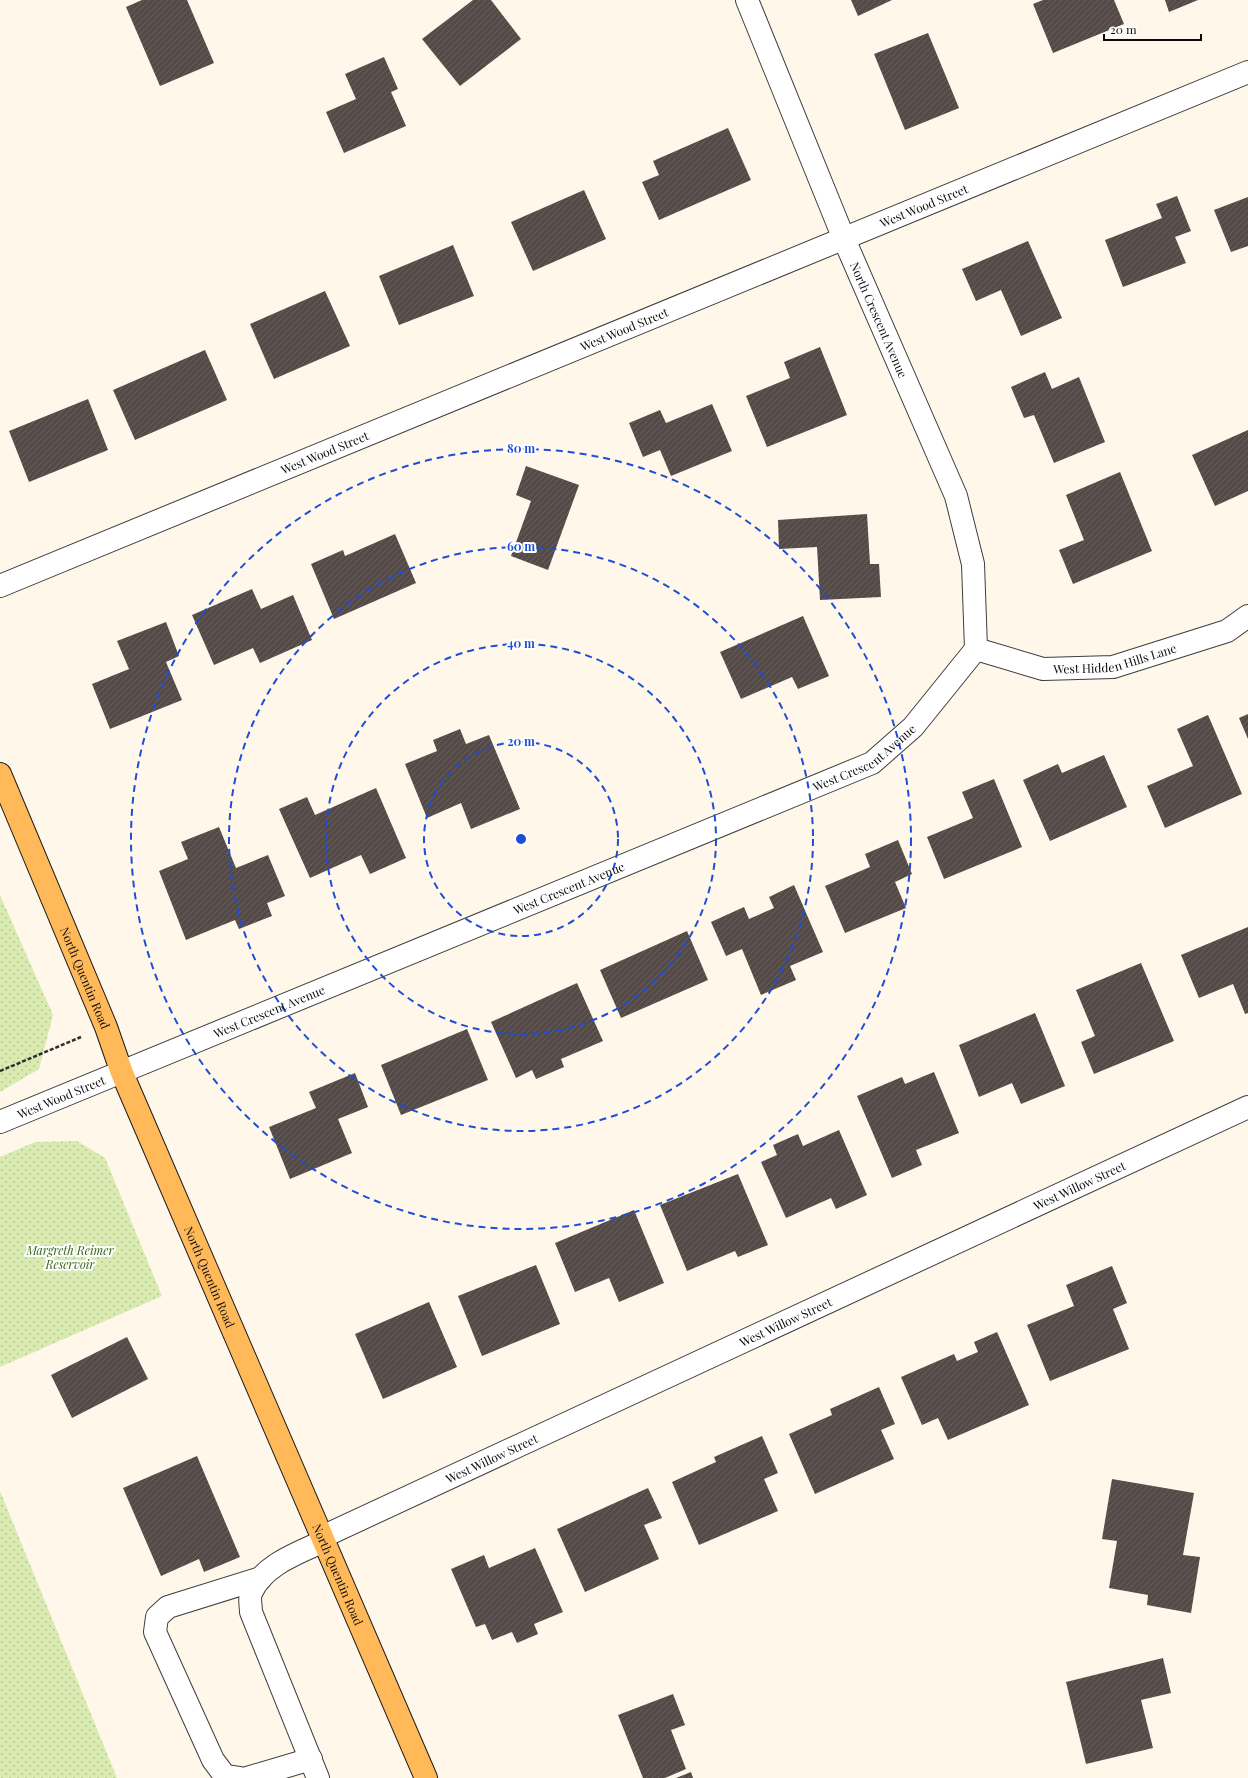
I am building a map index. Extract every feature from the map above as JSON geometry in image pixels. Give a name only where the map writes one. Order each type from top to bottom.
[{"type":"main road","name":"North Quentin Road","points":[[0,774],[106,1027],[122,1073],[426,1778]]},
{"type":"street","name":"North Crescent Avenue","points":[[746,0],[844,239],[956,496],[973,564],[976,649]]},
{"type":"street","name":"West Wood Street","points":[[0,586],[1248,72]]},
{"type":"street","name":"West Hidden Hills Lane","points":[[976,649],[1043,669],[1113,667],[1227,631],[1248,616]]},
{"type":"street","name":"West Crescent Avenue","points":[[122,1073],[872,763],[913,727],[976,649]]},
{"type":"street","name":"West Wood Street","points":[[0,1122],[122,1073]]},
{"type":"street","name":"West Willow Street","points":[[261,1578],[280,1562],[323,1539],[1248,1107]]},
{"type":"street","points":[[247,1778],[315,1769],[251,1612],[250,1594],[261,1578]]},
{"type":"street","points":[[239,1778],[225,1776],[213,1760],[155,1632],[157,1617],[168,1607],[261,1578]]},
{"type":"path","points":[[0,1071],[106,1027]]},
{"type":"green space","points":[[0,895],[53,1015],[39,1069],[0,1092]]},
{"type":"green space","name":"Margreth Reimer Reservoir","points":[[77,1141],[105,1158],[162,1296],[0,1367],[0,1157],[35,1142]]},
{"type":"green space","points":[[0,1491],[117,1778],[0,1778]]},
{"type":"building","points":[[142,0],[187,0],[214,63],[160,86],[126,7]]},
{"type":"building","points":[[473,0],[491,0],[521,39],[460,86],[422,39]]},
{"type":"building","points":[[851,0],[892,0],[858,16]]},
{"type":"building","points":[[1043,0],[1114,0],[1124,24],[1053,53],[1033,4]]},
{"type":"building","points":[[1165,0],[1198,0],[1169,12]]},
{"type":"building","points":[[928,33],[959,108],[905,130],[874,54]]},
{"type":"building","points":[[384,57],[398,89],[391,92],[406,126],[344,153],[326,112],[356,99],[345,74]]},
{"type":"building","points":[[728,128],[751,180],[659,220],[642,182],[659,175],[653,161]]},
{"type":"building","points":[[584,190],[606,239],[533,271],[511,222]]},
{"type":"building","points":[[1177,196],[1191,231],[1175,237],[1186,263],[1123,287],[1105,240],[1162,218],[1156,204]]},
{"type":"building","points":[[1248,197],[1248,246],[1231,252],[1214,210]]},
{"type":"building","points":[[1028,241],[1062,318],[1021,336],[1001,290],[976,301],[962,269]]},
{"type":"building","points":[[453,245],[474,296],[399,325],[379,276]]},
{"type":"building","points":[[325,291],[350,346],[274,379],[250,324]]},
{"type":"building","points":[[820,347],[847,415],[767,447],[746,396],[790,378],[784,362]]},
{"type":"building","points":[[205,350],[227,400],[135,440],[113,390]]},
{"type":"building","points":[[1045,372],[1052,389],[1079,377],[1105,442],[1054,463],[1034,415],[1024,418],[1011,387]]},
{"type":"building","points":[[88,399],[108,450],[29,482],[9,431]]},
{"type":"building","points":[[712,404],[732,451],[671,476],[660,450],[643,457],[629,423],[660,410],[666,423]]},
{"type":"building","points":[[1248,430],[1248,491],[1215,506],[1192,455]]},
{"type":"building","points":[[526,466],[579,485],[548,570],[511,556],[531,501],[516,495]]},
{"type":"building","points":[[1120,472],[1152,551],[1073,584],[1059,550],[1084,540],[1066,495]]},
{"type":"building","points":[[867,514],[870,564],[879,564],[881,597],[820,600],[817,547],[779,549],[778,520]]},
{"type":"building","points":[[395,534],[416,583],[334,619],[311,564],[343,550],[345,556]]},
{"type":"building","points":[[252,589],[261,609],[293,595],[312,640],[260,663],[253,648],[214,665],[192,615]]},
{"type":"building","points":[[803,616],[829,676],[798,689],[792,677],[741,699],[720,652]]},
{"type":"building","points":[[166,622],[179,656],[166,662],[182,700],[110,729],[92,684],[129,669],[117,641]]},
{"type":"building","points":[[1248,714],[1248,739],[1239,718]]},
{"type":"building","points":[[1208,715],[1242,794],[1165,828],[1147,786],[1193,766],[1177,729]]},
{"type":"building","points":[[460,729],[466,744],[489,735],[520,809],[471,829],[461,803],[427,818],[405,764],[437,751],[433,740]]},
{"type":"building","points":[[1104,755],[1127,807],[1050,841],[1023,780],[1058,764],[1062,773]]},
{"type":"building","points":[[994,779],[1022,847],[944,879],[927,837],[973,818],[962,792]]},
{"type":"building","points":[[376,788],[406,858],[370,874],[361,855],[310,878],[279,809],[307,797],[315,815]]},
{"type":"building","points":[[219,827],[236,868],[268,855],[285,896],[267,903],[272,916],[239,929],[235,920],[186,940],[159,871],[188,859],[181,842]]},
{"type":"building","points":[[898,840],[912,874],[895,882],[906,908],[845,933],[825,886],[870,867],[865,854]]},
{"type":"building","points":[[794,885],[823,952],[790,966],[796,980],[761,995],[742,949],[726,956],[711,922],[744,907],[749,919],[774,908],[769,897]]},
{"type":"building","points":[[1248,927],[1248,1013],[1245,1014],[1233,984],[1199,998],[1181,955]]},
{"type":"building","points":[[687,931],[708,980],[621,1018],[600,970]]},
{"type":"building","points":[[1141,963],[1174,1041],[1094,1074],[1081,1042],[1095,1036],[1076,990]]},
{"type":"building","points":[[577,983],[603,1041],[561,1059],[564,1067],[536,1079],[532,1070],[516,1078],[491,1022]]},
{"type":"building","points":[[1035,1013],[1065,1086],[1021,1104],[1012,1083],[979,1097],[959,1045]]},
{"type":"building","points":[[467,1029],[488,1080],[401,1115],[381,1065]]},
{"type":"building","points":[[934,1072],[959,1133],[916,1150],[922,1165],[892,1178],[857,1096],[902,1077],[905,1084]]},
{"type":"building","points":[[355,1073],[368,1107],[338,1119],[352,1153],[290,1179],[269,1127],[316,1108],[309,1092]]},
{"type":"building","points":[[839,1130],[867,1195],[836,1209],[831,1198],[786,1218],[761,1162],[777,1155],[773,1145],[798,1134],[803,1146]]},
{"type":"building","points":[[738,1174],[768,1245],[738,1257],[735,1251],[687,1271],[660,1205]]},
{"type":"building","points":[[634,1210],[664,1283],[619,1302],[609,1278],[575,1292],[555,1243]]},
{"type":"building","points":[[536,1265],[560,1324],[482,1356],[458,1296]]},
{"type":"building","points":[[1112,1266],[1127,1303],[1113,1309],[1129,1349],[1050,1381],[1027,1325],[1074,1306],[1066,1285]]},
{"type":"building","points":[[429,1302],[457,1367],[383,1399],[355,1334]]},
{"type":"building","points":[[997,1332],[1029,1405],[948,1440],[938,1418],[922,1425],[901,1377],[954,1354],[957,1361],[978,1352],[974,1342]]},
{"type":"building","points":[[127,1337],[148,1379],[72,1418],[51,1375]]},
{"type":"building","points":[[879,1387],[895,1424],[881,1430],[894,1459],[815,1494],[789,1434],[832,1415],[830,1409]]},
{"type":"building","points":[[762,1436],[778,1473],[764,1479],[778,1511],[699,1545],[672,1482],[716,1462],[714,1457]]},
{"type":"building","points":[[197,1456],[240,1557],[204,1572],[199,1559],[161,1576],[123,1488]]},
{"type":"building","points":[[1112,1479],[1194,1493],[1183,1555],[1200,1557],[1191,1613],[1147,1605],[1148,1595],[1109,1588],[1117,1541],[1102,1539]]},
{"type":"building","points":[[648,1488],[662,1518],[644,1525],[659,1559],[585,1592],[557,1529]]},
{"type":"building","points":[[535,1548],[563,1612],[534,1624],[538,1634],[517,1643],[512,1632],[492,1640],[485,1624],[476,1627],[451,1569],[484,1555],[489,1568]]},
{"type":"building","points":[[1163,1658],[1171,1693],[1141,1700],[1153,1748],[1086,1764],[1066,1682]]},
{"type":"building","points":[[673,1694],[685,1725],[671,1730],[686,1769],[665,1778],[643,1778],[618,1715]]},
{"type":"building","points":[[691,1772],[693,1778],[676,1778]]}]
